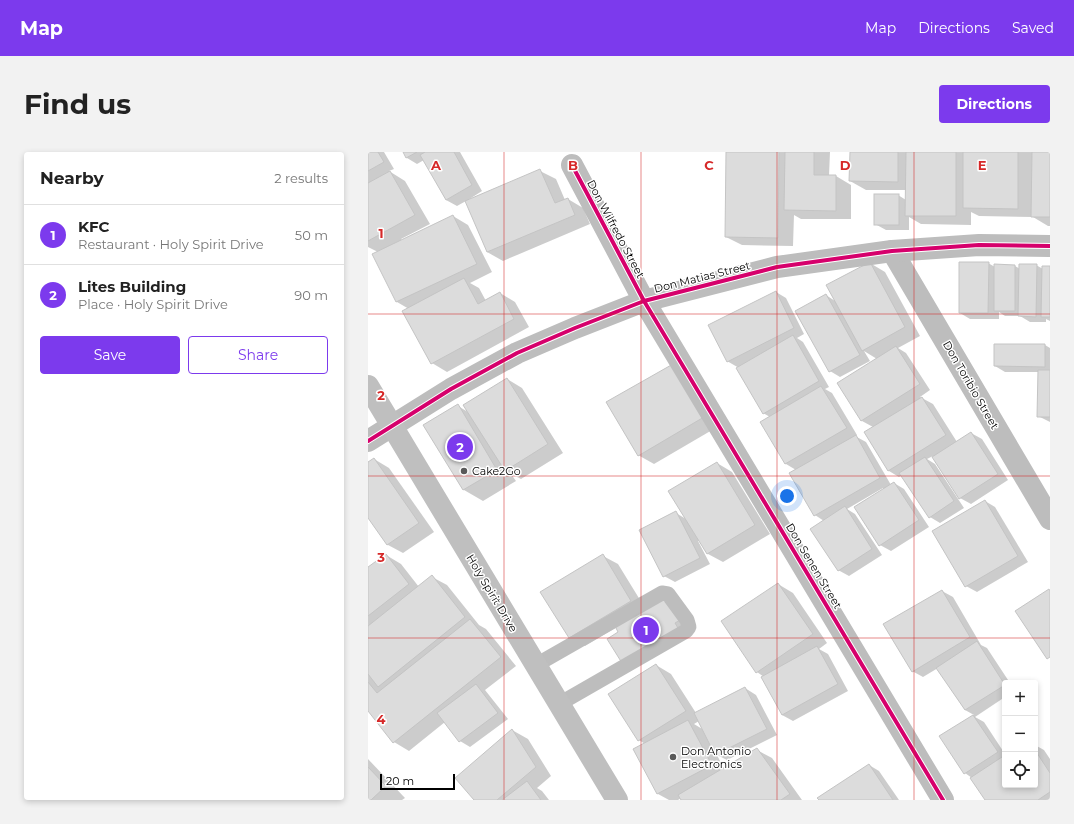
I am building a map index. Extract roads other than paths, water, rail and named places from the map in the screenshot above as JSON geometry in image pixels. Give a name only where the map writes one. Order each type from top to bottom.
[{"type":"main road","name":"Holy Spirit Drive","points":[[368,386],[617,800]]},
{"type":"street","name":"Don Wilfredo Street","points":[[572,165],[644,301]]},
{"type":"street","name":"Don Matias Street","points":[[368,440],[451,389],[517,353],[644,301],[777,267],[892,251],[979,245],[1050,246]]},
{"type":"street","name":"Don Toribio Street","points":[[892,251],[1050,519]]},
{"type":"street","name":"Don Senen Street","points":[[644,301],[943,800]]},
{"type":"lane","points":[[536,666],[662,593],[668,594],[687,620],[689,627],[686,631],[559,704]]},
{"type":"place","name":"Lites Building","points":[[460,447]]},
{"type":"place","name":"Cake2Go","points":[[464,471]]},
{"type":"place","name":"KFC","points":[[646,630]]},
{"type":"place","name":"Don Antonio Electronics","points":[[673,757]]}]
